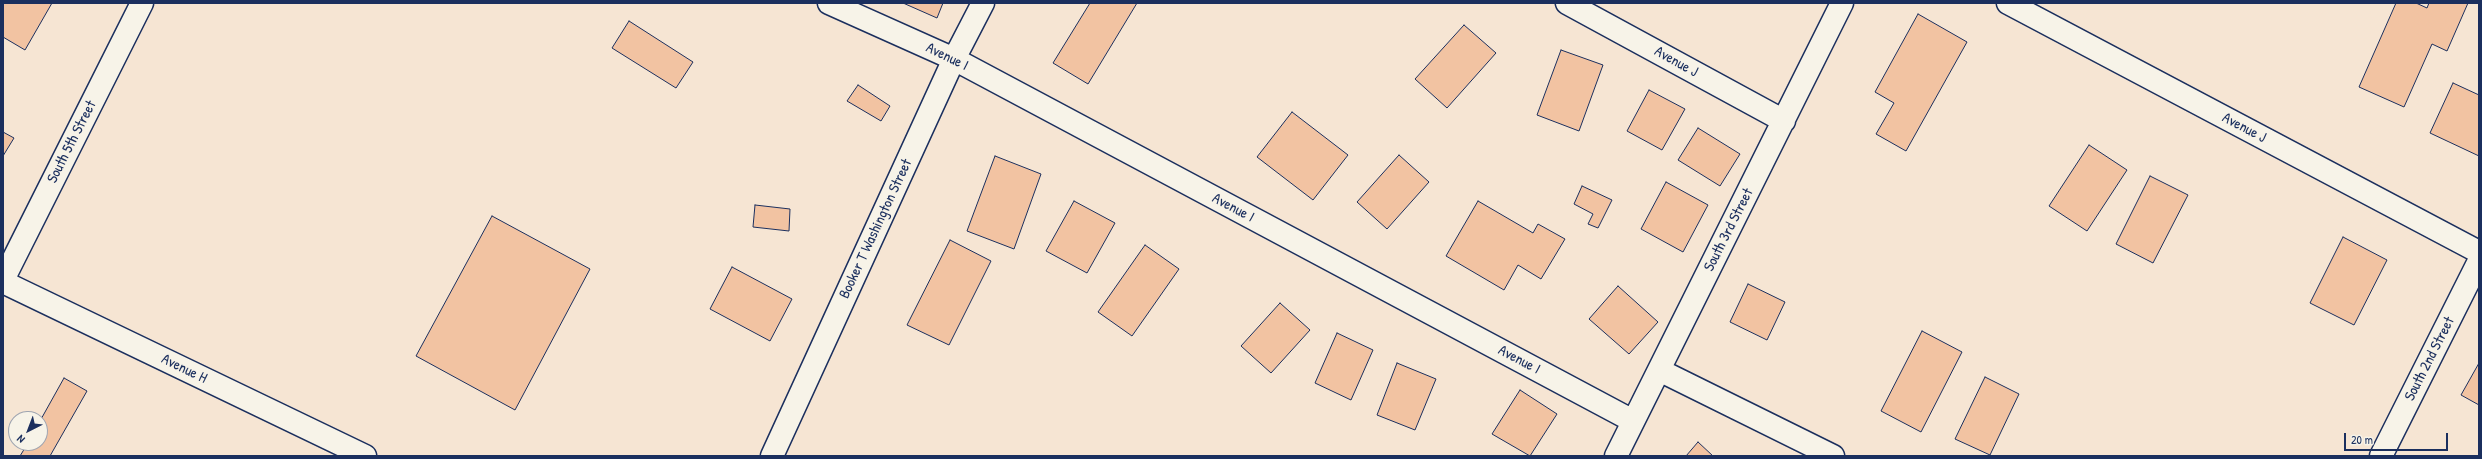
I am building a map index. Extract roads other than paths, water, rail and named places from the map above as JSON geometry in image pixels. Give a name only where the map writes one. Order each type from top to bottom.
[{"type":"street","name":"South 5th Street","points":[[3,281],[142,3]]},
{"type":"street","name":"Avenue I","points":[[829,3],[954,59],[1633,421]]},
{"type":"street","name":"Booker T Washington Street","points":[[772,456],[954,59],[983,3]]},
{"type":"street","name":"Avenue J","points":[[1567,3],[1784,121]]},
{"type":"street","name":"South 3rd Street","points":[[1616,456],[1842,3]]},
{"type":"street","name":"Avenue J","points":[[2008,3],[2479,252]]},
{"type":"street","name":"South 2nd Street","points":[[2381,456],[2479,261]]},
{"type":"street","name":"Avenue H","points":[[3,281],[365,456]]},
{"type":"street","points":[[1659,370],[1833,456]]}]
